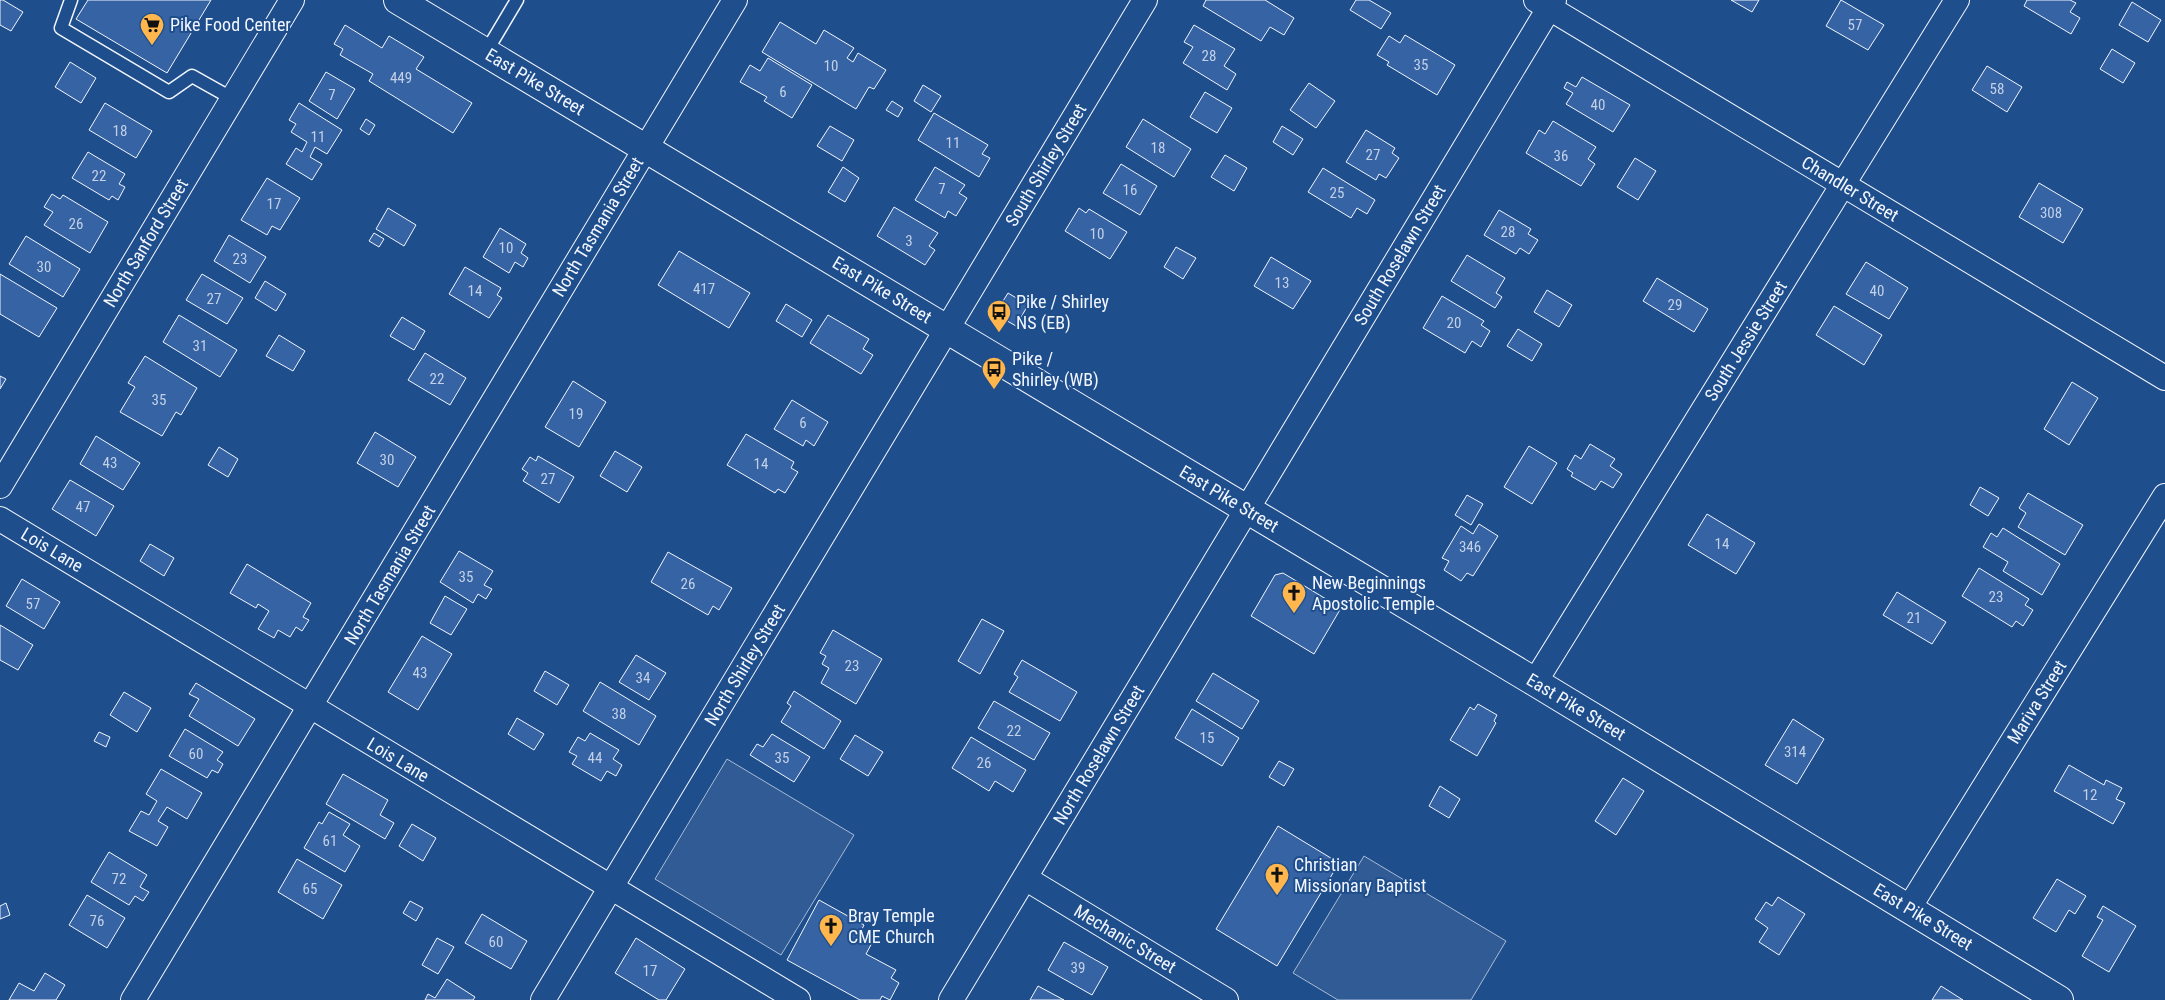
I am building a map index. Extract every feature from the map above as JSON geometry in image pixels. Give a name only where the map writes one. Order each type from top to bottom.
[{"type":"street","name":"North Sanford Street","points":[[0,486],[292,0]]},
{"type":"street","name":"East Pike Street","points":[[398,0],[1535,682],[2059,1000]]},
{"type":"street","name":"North Tasmania Street","points":[[133,1000],[735,0]]},
{"type":"street","name":"South Shirley Street","points":[[946,329],[1145,0]]},
{"type":"street","name":"South Jessie Street","points":[[1535,682],[1957,0]]},
{"type":"street","name":"Chandler Street","points":[[1546,3],[1842,185],[2165,378]]},
{"type":"street","name":"South Roselawn Street","points":[[1247,510],[1546,3]]},
{"type":"street","name":"North Shirley Street","points":[[543,1000],[946,329]]},
{"type":"street","name":"Mariva Street","points":[[1909,908],[2165,496]]},
{"type":"street","name":"North Roselawn Street","points":[[951,1000],[1247,510]]},
{"type":"street","name":"Lois Lane","points":[[0,519],[798,1000]]},
{"type":"street","name":"Mechanic Street","points":[[1025,878],[1226,1000]]},
{"type":"lane","points":[[71,0],[61,28],[169,92],[192,76],[232,99]]},
{"type":"lane","points":[[486,52],[517,0]]},
{"type":"shaded area","points":[[727,759],[854,835],[781,955],[655,879]]},
{"type":"shaded area","points":[[1364,856],[1506,941],[1471,1000],[1338,1000],[1293,973]]},
{"type":"building","points":[[0,0],[23,12],[11,31],[0,25]]},
{"type":"building","name":"Pike Food Center","points":[[88,0],[211,0],[167,73],[76,19]]},
{"type":"building","points":[[1206,0],[1265,0],[1294,18],[1284,35],[1270,27],[1261,41],[1203,6]]},
{"type":"building","points":[[1356,0],[1369,0],[1391,13],[1381,29],[1350,10]]},
{"type":"building","points":[[1731,0],[1759,0],[1752,12]]},
{"type":"building","points":[[1841,0],[1884,25],[1868,50],[1826,26]]},
{"type":"building","points":[[2027,0],[2070,0],[2076,3],[2070,12],[2080,18],[2071,34],[2024,6]]},
{"type":"building","points":[[2132,2],[2161,20],[2148,42],[2119,25]]},
{"type":"building","points":[[780,22],[816,44],[824,30],[854,48],[847,58],[853,62],[858,53],[886,70],[874,89],[869,87],[856,109],[762,52]]},
{"type":"building","points":[[345,25],[382,48],[389,36],[424,57],[416,69],[472,103],[453,133],[369,81],[373,74],[340,55],[343,49],[334,44]]},
{"type":"building","points":[[1194,25],[1235,49],[1224,66],[1236,74],[1227,90],[1183,63],[1193,47],[1184,42]]},
{"type":"building","points":[[1405,35],[1455,65],[1437,95],[1387,65],[1389,62],[1377,55],[1389,36],[1400,43]]},
{"type":"building","points":[[2112,49],[2135,63],[2123,83],[2100,69]]},
{"type":"building","points":[[768,58],[812,85],[792,118],[764,101],[767,97],[740,82],[750,65],[760,71]]},
{"type":"building","points":[[70,62],[96,78],[81,103],[55,87]]},
{"type":"building","points":[[1987,66],[2022,87],[2007,112],[1972,90]]},
{"type":"building","points":[[326,72],[355,89],[337,119],[309,101]]},
{"type":"building","points":[[1582,77],[1630,105],[1613,132],[1566,104],[1573,93],[1564,88],[1567,82],[1576,87]]},
{"type":"building","points":[[1309,83],[1335,101],[1316,128],[1290,110]]},
{"type":"building","points":[[923,85],[941,96],[931,112],[914,101]]},
{"type":"building","points":[[1205,92],[1232,108],[1217,133],[1190,117]]},
{"type":"building","points":[[892,101],[903,108],[898,117],[886,110]]},
{"type":"building","points":[[105,103],[152,131],[136,158],[89,130]]},
{"type":"building","points":[[299,103],[342,130],[327,154],[315,147],[310,157],[322,164],[312,180],[286,164],[296,148],[302,152],[307,142],[291,132],[296,124],[289,120]]},
{"type":"building","points":[[934,113],[988,145],[982,154],[990,158],[979,177],[918,140]]},
{"type":"building","points":[[366,119],[375,125],[369,135],[360,129]]},
{"type":"building","points":[[1143,119],[1191,149],[1174,177],[1126,147]]},
{"type":"building","points":[[1553,121],[1596,147],[1588,159],[1595,164],[1581,186],[1526,153],[1539,130],[1545,134]]},
{"type":"building","points":[[830,126],[854,140],[842,161],[817,146]]},
{"type":"building","points":[[1282,126],[1303,139],[1293,155],[1273,142]]},
{"type":"building","points":[[1366,130],[1395,148],[1392,153],[1399,158],[1386,178],[1379,174],[1376,180],[1346,162]]},
{"type":"building","points":[[88,152],[125,174],[119,184],[125,187],[118,200],[112,196],[109,200],[72,178]]},
{"type":"building","points":[[1225,155],[1247,168],[1234,191],[1211,177]]},
{"type":"building","points":[[1635,158],[1656,171],[1638,200],[1617,187]]},
{"type":"building","points":[[1121,164],[1157,186],[1140,215],[1103,193]]},
{"type":"building","points":[[843,167],[859,178],[845,202],[828,192]]},
{"type":"building","points":[[935,167],[965,185],[959,193],[967,198],[956,216],[948,211],[945,218],[915,200]]},
{"type":"building","points":[[1323,168],[1375,200],[1367,214],[1357,208],[1351,218],[1308,192]]},
{"type":"building","points":[[267,178],[300,198],[280,230],[272,226],[267,235],[241,220]]},
{"type":"building","points":[[2039,183],[2083,209],[2063,243],[2019,217]]},
{"type":"building","points":[[52,194],[60,199],[63,195],[108,222],[90,253],[44,225],[53,212],[44,207]]},
{"type":"building","points":[[894,207],[938,233],[929,246],[935,250],[925,265],[877,236]]},
{"type":"building","points":[[388,208],[416,225],[404,246],[376,229]]},
{"type":"building","points":[[1079,208],[1086,213],[1089,209],[1127,232],[1110,259],[1065,231]]},
{"type":"building","points":[[1499,210],[1531,229],[1528,234],[1538,240],[1529,254],[1520,248],[1516,254],[1484,235]]},
{"type":"building","points":[[500,228],[526,244],[521,253],[528,258],[523,267],[515,262],[509,273],[483,257]]},
{"type":"building","points":[[374,233],[384,239],[379,247],[369,241]]},
{"type":"building","points":[[229,235],[266,257],[250,283],[214,261]]},
{"type":"building","points":[[26,236],[80,269],[63,297],[9,264]]},
{"type":"building","points":[[1176,247],[1196,258],[1183,279],[1164,267]]},
{"type":"building","points":[[679,251],[750,293],[729,328],[658,285]]},
{"type":"building","points":[[1467,255],[1505,278],[1496,293],[1502,297],[1495,308],[1451,281]]},
{"type":"building","points":[[1271,257],[1311,281],[1293,309],[1254,286]]},
{"type":"building","points":[[1866,262],[1908,288],[1889,319],[1846,294]]},
{"type":"building","points":[[465,267],[501,288],[497,295],[502,298],[489,318],[449,294]]},
{"type":"building","points":[[0,274],[57,308],[39,337],[0,314]]},
{"type":"building","points":[[202,274],[243,298],[227,324],[186,300]]},
{"type":"building","points":[[1657,278],[1708,309],[1694,332],[1643,301]]},
{"type":"building","points":[[265,281],[286,294],[276,311],[255,298]]},
{"type":"building","points":[[1547,290],[1572,305],[1559,327],[1534,312]]},
{"type":"building","points":[[1008,293],[1028,305],[1016,326],[995,314]]},
{"type":"building","points":[[1442,296],[1484,321],[1481,325],[1490,331],[1481,347],[1472,341],[1465,353],[1423,328]]},
{"type":"building","points":[[786,304],[812,320],[802,337],[776,321]]},
{"type":"building","points":[[1834,306],[1882,335],[1864,365],[1816,335]]},
{"type":"building","points":[[179,315],[237,350],[220,377],[163,342]]},
{"type":"building","points":[[828,315],[869,339],[863,349],[873,355],[861,374],[810,343]]},
{"type":"building","points":[[402,317],[425,331],[414,350],[390,336]]},
{"type":"building","points":[[1518,329],[1542,344],[1532,361],[1507,346]]},
{"type":"building","points":[[279,335],[305,351],[293,371],[266,356]]},
{"type":"building","points":[[425,353],[466,378],[450,405],[408,380]]},
{"type":"building","points":[[145,356],[197,388],[181,415],[176,412],[162,436],[120,412],[135,387],[128,383]]},
{"type":"building","points":[[0,376],[6,379],[0,389]]},
{"type":"building","points":[[573,381],[606,402],[579,447],[545,427]]},
{"type":"building","points":[[2072,382],[2098,398],[2069,445],[2044,429]]},
{"type":"building","points":[[792,400],[828,422],[814,446],[806,440],[803,446],[774,429]]},
{"type":"building","points":[[375,432],[416,457],[398,487],[357,463]]},
{"type":"building","points":[[746,434],[794,462],[791,468],[798,472],[785,493],[778,489],[775,493],[727,465]]},
{"type":"building","points":[[96,436],[140,463],[123,490],[80,464]]},
{"type":"building","points":[[1590,444],[1615,459],[1610,466],[1622,474],[1613,488],[1601,481],[1595,490],[1571,476],[1573,473],[1567,469],[1575,455],[1581,459]]},
{"type":"building","points":[[1529,446],[1557,463],[1532,504],[1504,487]]},
{"type":"building","points":[[219,447],[238,459],[228,477],[208,465]]},
{"type":"building","points":[[615,451],[642,467],[627,492],[600,476]]},
{"type":"building","points":[[538,456],[574,477],[559,503],[523,481],[528,473],[522,469],[530,457],[536,461]]},
{"type":"building","points":[[70,480],[114,506],[96,536],[52,509]]},
{"type":"building","points":[[1980,487],[1999,498],[1988,516],[1970,505]]},
{"type":"building","points":[[2028,493],[2083,525],[2065,555],[2018,527],[2026,513],[2019,508]]},
{"type":"building","points":[[1467,495],[1483,504],[1471,525],[1455,515]]},
{"type":"building","points":[[1707,514],[1755,543],[1736,574],[1688,545]]},
{"type":"building","points":[[1479,524],[1498,536],[1473,576],[1467,573],[1461,581],[1444,570],[1449,561],[1442,558],[1461,526],[1473,534]]},
{"type":"building","points":[[2003,528],[2060,564],[2042,595],[2003,571],[2008,562],[1983,547],[1991,533],[1997,537]]},
{"type":"building","points":[[150,544],[174,558],[164,576],[140,561]]},
{"type":"building","points":[[459,551],[493,571],[484,585],[492,589],[486,599],[478,594],[473,603],[440,582]]},
{"type":"building","points":[[668,552],[732,588],[719,610],[713,606],[708,615],[651,582]]},
{"type":"building","points":[[247,564],[311,603],[303,617],[309,620],[302,631],[296,627],[290,637],[278,630],[274,638],[258,629],[269,611],[258,604],[256,608],[230,593]]},
{"type":"building","points":[[1979,568],[2029,599],[2025,605],[2033,610],[2023,626],[2016,621],[2012,627],[1962,596]]},
{"type":"building","name":"New Beginnings Apostolic Temple","points":[[1283,573],[1341,608],[1314,654],[1251,616],[1275,575]]},
{"type":"building","points":[[22,579],[60,602],[44,629],[6,606]]},
{"type":"building","points":[[1897,592],[1946,622],[1932,644],[1883,615]]},
{"type":"building","points":[[445,596],[467,609],[451,635],[430,623]]},
{"type":"building","points":[[982,619],[1004,631],[980,674],[958,661]]},
{"type":"building","points":[[0,625],[33,645],[18,670],[0,660]]},
{"type":"building","points":[[833,630],[882,659],[856,704],[821,683],[829,668],[822,664],[826,656],[820,653]]},
{"type":"building","points":[[422,636],[452,654],[418,710],[388,692]]},
{"type":"building","points":[[636,655],[666,673],[649,700],[619,682]]},
{"type":"building","points":[[1022,660],[1077,692],[1060,721],[1009,692],[1018,677],[1014,674]]},
{"type":"building","points":[[545,671],[569,685],[557,705],[534,691]]},
{"type":"building","points":[[1213,673],[1259,701],[1242,729],[1196,701]]},
{"type":"building","points":[[600,682],[656,716],[639,745],[583,711]]},
{"type":"building","points":[[196,683],[255,719],[238,746],[189,716],[199,699],[189,694]]},
{"type":"building","points":[[794,691],[841,721],[824,749],[781,722],[791,706],[787,703]]},
{"type":"building","points":[[124,692],[151,708],[137,732],[110,715]]},
{"type":"building","points":[[994,701],[1050,733],[1034,760],[978,728]]},
{"type":"building","points":[[1478,704],[1497,715],[1494,721],[1496,723],[1477,756],[1450,740],[1470,707],[1474,710]]},
{"type":"building","points":[[1192,709],[1239,738],[1222,766],[1175,738]]},
{"type":"building","points":[[517,718],[544,734],[534,750],[508,734]]},
{"type":"building","points":[[1793,719],[1824,739],[1797,784],[1765,765]]},
{"type":"building","points":[[185,729],[223,752],[217,760],[223,764],[218,773],[212,770],[207,778],[169,756]]},
{"type":"building","points":[[99,732],[110,737],[106,747],[94,741]]},
{"type":"building","points":[[590,733],[619,750],[613,759],[622,765],[616,776],[607,771],[601,781],[572,764],[577,756],[569,752],[578,737],[585,741]]},
{"type":"building","points":[[772,734],[810,757],[794,782],[750,755],[757,744],[763,747]]},
{"type":"building","points":[[855,735],[883,752],[868,776],[840,759]]},
{"type":"building","points":[[971,737],[1026,770],[1013,792],[995,781],[989,791],[952,768]]},
{"type":"building","points":[[1279,761],[1294,769],[1284,786],[1269,777]]},
{"type":"building","points":[[2069,765],[2104,785],[2106,780],[2122,788],[2116,799],[2125,803],[2113,824],[2054,791]]},
{"type":"building","points":[[161,769],[202,793],[187,819],[167,807],[158,821],[168,827],[157,846],[129,831],[141,811],[149,815],[157,801],[146,794]]},
{"type":"building","points":[[343,774],[388,800],[380,815],[394,823],[385,839],[326,804]]},
{"type":"building","points":[[1623,778],[1644,791],[1616,835],[1595,821]]},
{"type":"building","points":[[1440,786],[1460,799],[1449,818],[1429,806]]},
{"type":"building","points":[[329,812],[350,824],[343,835],[360,846],[345,872],[304,848],[319,822],[322,824]]},
{"type":"building","points":[[412,824],[436,838],[423,861],[399,846]]},
{"type":"building","name":"Christian Missionary Baptist","points":[[1278,826],[1339,863],[1277,966],[1216,929]]},
{"type":"building","points":[[109,852],[147,875],[140,887],[149,892],[143,901],[135,896],[129,905],[91,882]]},
{"type":"building","points":[[297,859],[342,885],[323,919],[278,892]]},
{"type":"building","points":[[2057,879],[2086,896],[2075,914],[2069,910],[2056,932],[2033,918]]},
{"type":"building","points":[[87,895],[125,918],[107,948],[69,925]]},
{"type":"building","points":[[1778,897],[1805,914],[1779,955],[1759,942],[1768,928],[1755,919],[1766,902],[1772,906]]},
{"type":"building","name":"Bray Temple CME Church","points":[[819,900],[864,925],[860,933],[873,941],[866,954],[896,970],[891,978],[899,983],[890,1000],[882,996],[880,1000],[860,1000],[787,960]]},
{"type":"building","points":[[410,901],[423,908],[416,921],[403,913]]},
{"type":"building","points":[[6,903],[10,915],[0,919],[0,906]]},
{"type":"building","points":[[2103,906],[2136,926],[2109,972],[2082,956],[2103,920],[2097,917]]},
{"type":"building","points":[[482,914],[527,941],[511,969],[465,943]]},
{"type":"building","points":[[437,938],[454,947],[438,974],[422,965]]},
{"type":"building","points":[[636,938],[685,969],[666,1000],[659,1000],[615,973]]},
{"type":"building","points":[[1064,942],[1108,967],[1092,995],[1048,970]]},
{"type":"building","points":[[45,973],[65,985],[56,1000],[9,1000],[19,983],[34,991]]},
{"type":"building","points":[[447,979],[475,997],[473,1000],[425,1000],[428,994],[435,998]]},
{"type":"building","points":[[1038,986],[1064,1000],[1030,1000]]},
{"type":"building","points":[[1941,986],[1963,1000],[1932,1000]]},
{"type":"place","name":"Pike Food Center","points":[[152,46]]},
{"type":"place","name":"Pike / Shirley NS (EB)","points":[[999,333]]},
{"type":"place","name":"Pike / Shirley (WB)","points":[[994,390]]},
{"type":"place","name":"New Beginnings Apostolic Temple","points":[[1294,614]]},
{"type":"place","name":"Christian Missionary Baptist","points":[[1277,896]]},
{"type":"place","name":"Bray Temple CME Church","points":[[831,947]]}]
